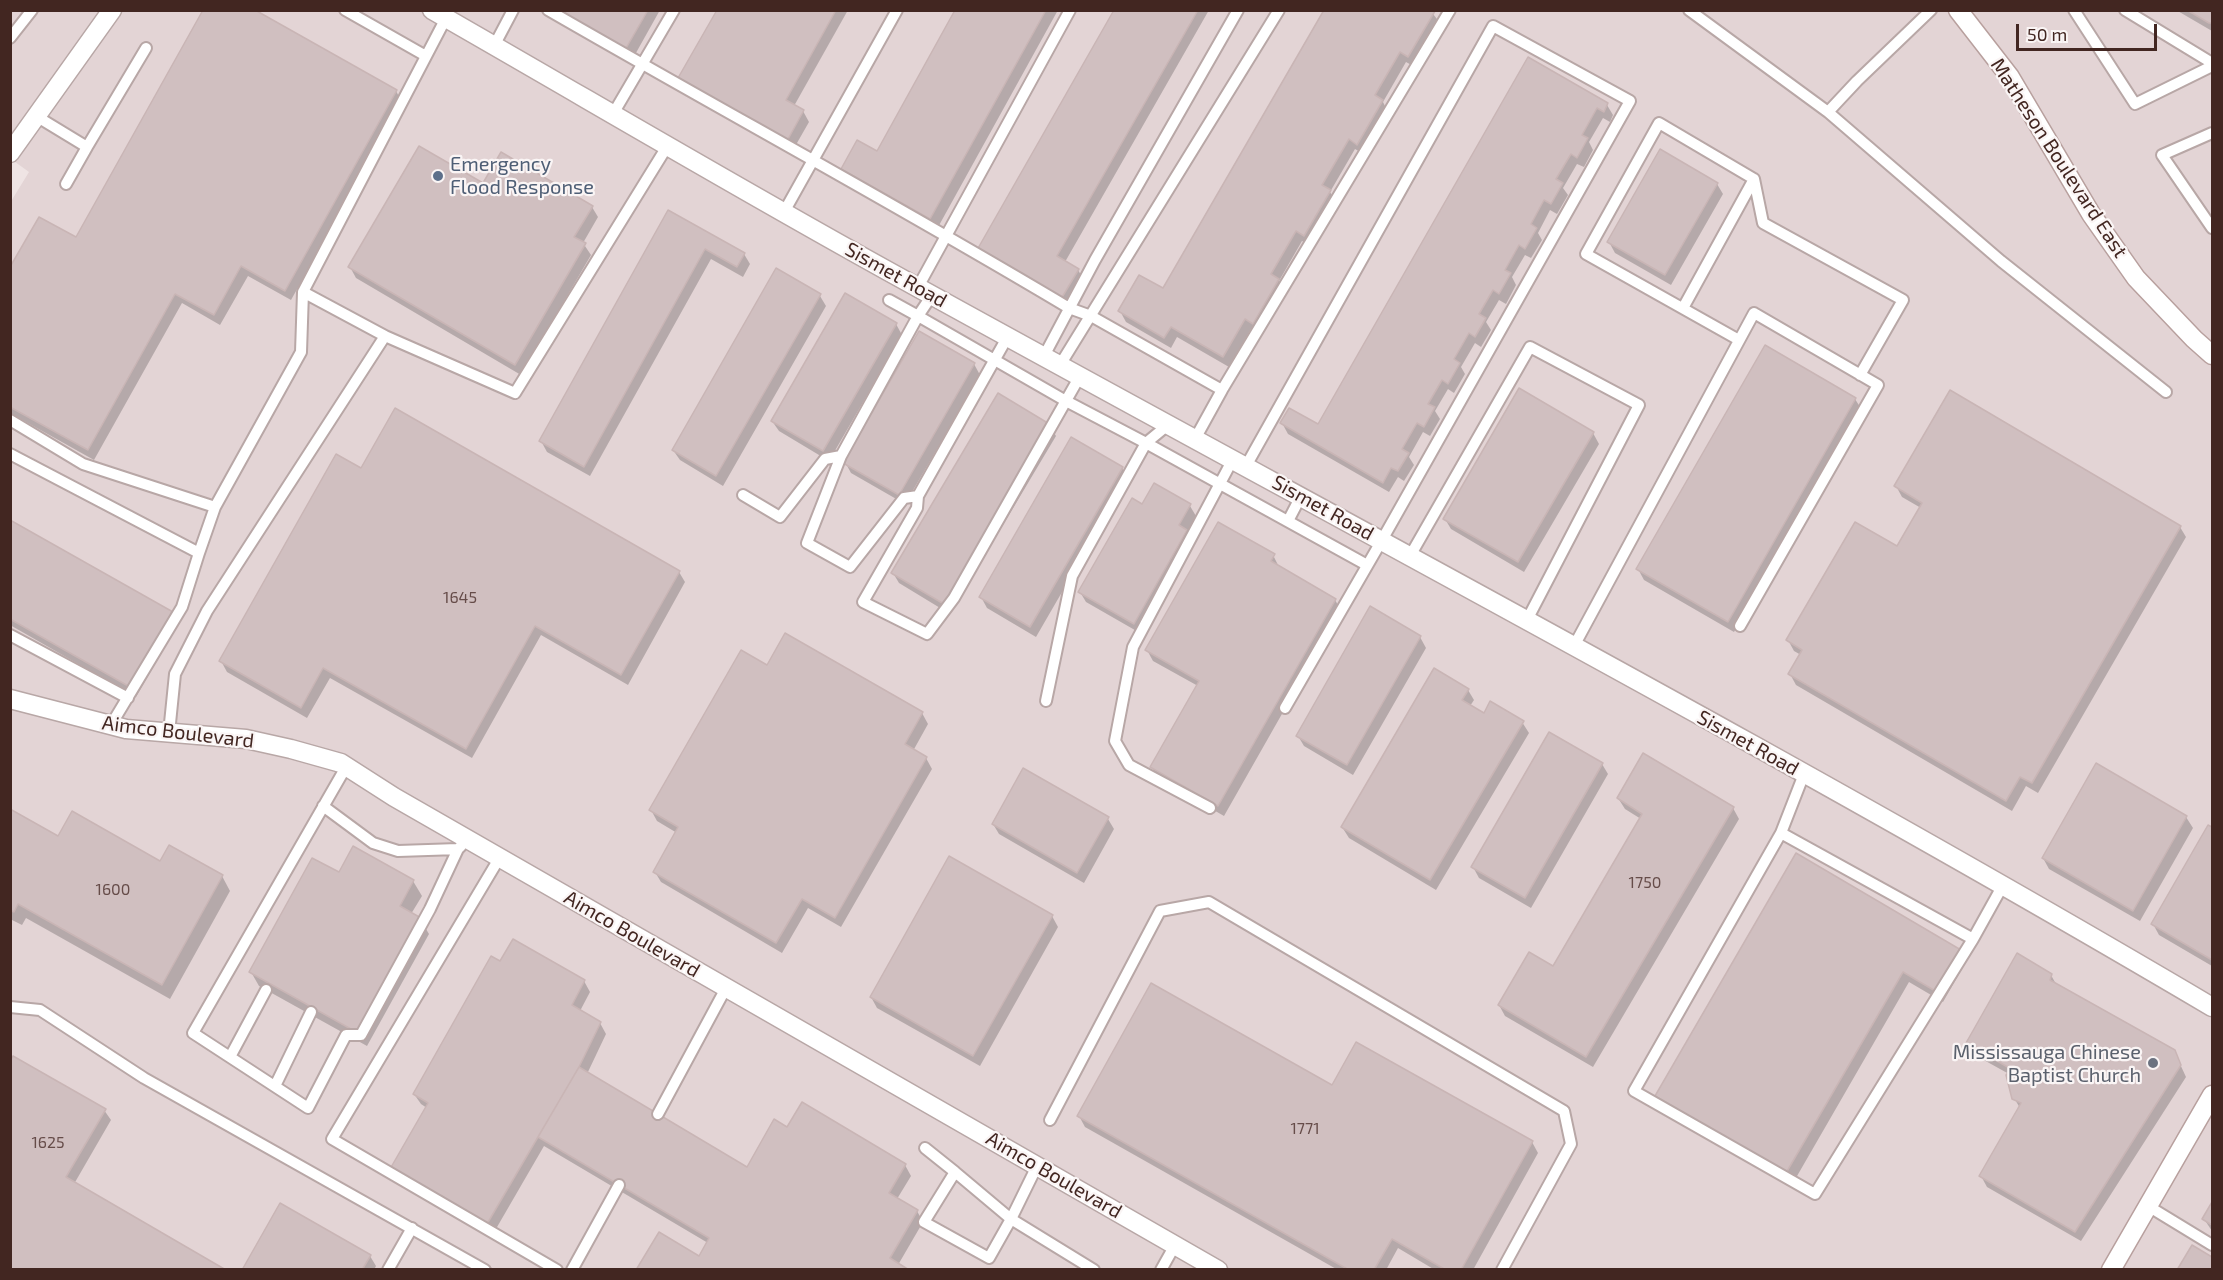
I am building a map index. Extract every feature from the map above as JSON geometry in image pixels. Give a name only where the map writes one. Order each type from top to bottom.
[{"type":"street","points":[[10,153],[112,10]]},
{"type":"street","name":"Matheson Boulevard East","points":[[1958,10],[2010,77],[2091,214],[2136,278],[2212,355]]},
{"type":"street","name":"Sismet Road","points":[[439,14],[925,291],[1382,540],[2003,885],[2212,1007]]},
{"type":"street","name":"Aimco Boulevard","points":[[10,699],[126,729],[246,740],[291,749],[341,763],[462,843],[500,857],[1175,1245],[1209,1267]]},
{"type":"street","points":[[2111,1269],[2212,1095]]},
{"type":"lane","points":[[10,38],[32,10]]},
{"type":"lane","points":[[345,10],[426,56]]},
{"type":"lane","points":[[494,46],[513,10]]},
{"type":"lane","points":[[548,10],[812,162],[947,235],[1069,308],[1091,316],[1222,390]]},
{"type":"lane","points":[[613,114],[674,10]]},
{"type":"lane","points":[[784,212],[897,10]]},
{"type":"lane","points":[[918,496],[904,498],[850,567],[807,543],[841,456],[918,316],[925,291],[947,235],[1070,10]]},
{"type":"lane","points":[[1044,356],[1095,260],[1238,10]]},
{"type":"lane","points":[[1060,365],[1279,10]]},
{"type":"lane","points":[[1195,439],[1222,390],[1450,10]]},
{"type":"lane","points":[[1689,10],[1828,112],[2001,261],[2166,392]]},
{"type":"lane","points":[[1828,112],[1931,10]]},
{"type":"lane","points":[[2074,10],[2135,104],[2212,65]]},
{"type":"lane","points":[[2126,10],[2212,65]]},
{"type":"lane","points":[[111,725],[182,607],[215,507],[301,352],[303,291],[426,56],[439,14]]},
{"type":"lane","points":[[1209,808],[1129,765],[1114,741],[1133,647],[1220,484],[1240,463],[1494,26],[1630,101],[1285,708]]},
{"type":"lane","points":[[66,184],[146,48]]},
{"type":"lane","points":[[36,116],[87,147]]},
{"type":"lane","points":[[1739,340],[1586,254],[1659,123],[1754,179],[1763,223],[1903,300],[1860,375]]},
{"type":"lane","points":[[2212,133],[2163,155],[2212,228]]},
{"type":"lane","points":[[303,291],[385,336],[515,393],[669,146]]},
{"type":"lane","points":[[1683,308],[1754,179]]},
{"type":"lane","points":[[889,300],[1066,401],[1367,564]]},
{"type":"lane","points":[[1574,646],[1754,313],[1878,385],[1740,626]]},
{"type":"lane","points":[[170,733],[175,674],[207,610],[385,336]]},
{"type":"lane","points":[[1008,336],[918,496],[917,508],[863,602],[927,634],[954,598],[1080,376]]},
{"type":"lane","points":[[1410,556],[1530,347],[1639,405],[1527,620]]},
{"type":"lane","points":[[10,420],[83,464],[215,507]]},
{"type":"lane","points":[[1046,700],[1072,576],[1146,443],[1169,424]]},
{"type":"lane","points":[[10,454],[199,553]]},
{"type":"lane","points":[[743,495],[780,517],[825,459],[841,456]]},
{"type":"lane","points":[[1288,521],[1300,496]]},
{"type":"lane","points":[[10,635],[128,698]]},
{"type":"lane","points":[[346,766],[193,1033],[308,1108],[346,1035],[361,1035],[430,909],[462,843]]},
{"type":"lane","points":[[1804,774],[1781,833],[1634,1091],[1815,1194],[1973,939],[2003,885]]},
{"type":"lane","points":[[323,806],[373,843],[398,851],[462,843]]},
{"type":"lane","points":[[1781,833],[1973,939]]},
{"type":"lane","points":[[500,857],[332,1140],[557,1269]]},
{"type":"lane","points":[[1050,1120],[1160,911],[1209,902],[1564,1111],[1571,1144],[1502,1269]]},
{"type":"lane","points":[[658,1114],[726,988]]},
{"type":"lane","points":[[230,1057],[266,990]]},
{"type":"lane","points":[[10,1006],[40,1010],[144,1078],[412,1228],[468,1265],[485,1269]]},
{"type":"lane","points":[[275,1086],[311,1012]]},
{"type":"lane","points":[[925,1148],[1011,1219],[1094,1269]]},
{"type":"lane","points":[[955,1172],[924,1222],[989,1258],[1011,1219],[1036,1166]]},
{"type":"lane","points":[[572,1269],[619,1185]]},
{"type":"lane","points":[[2148,1206],[2212,1245]]},
{"type":"lane","points":[[388,1269],[412,1228]]},
{"type":"lane","points":[[1161,1269],[1175,1245]]},
{"type":"shaded area","points":[[11,11],[2212,11],[2212,1269],[11,1269],[10,203],[29,172],[11,159]]},
{"type":"building","points":[[203,10],[255,10],[397,90],[285,291],[241,266],[214,315],[175,294],[88,450],[10,407],[10,267],[39,217],[76,237]]},
{"type":"building","points":[[557,10],[648,10],[625,50]]},
{"type":"building","points":[[717,10],[836,10],[786,100],[804,110],[787,141],[678,78]]},
{"type":"building","points":[[955,10],[1046,10],[930,219],[841,169],[857,140],[877,151]]},
{"type":"building","points":[[1114,10],[1198,10],[1057,256],[1079,269],[1061,299],[977,250]]},
{"type":"building","points":[[1324,10],[1435,11],[1408,57],[1400,52],[1375,95],[1383,100],[1357,145],[1349,139],[1322,185],[1331,190],[1304,236],[1296,231],[1271,274],[1279,279],[1253,324],[1245,319],[1223,357],[1171,327],[1164,338],[1118,311],[1139,275],[1163,288]]},
{"type":"building","points":[[2187,10],[2212,10],[2212,23],[2209,23]]},
{"type":"building","points":[[1528,57],[1608,103],[1604,112],[1597,108],[1582,135],[1588,138],[1577,158],[1571,154],[1556,179],[1563,183],[1551,204],[1544,200],[1531,224],[1537,228],[1525,249],[1519,245],[1505,270],[1511,273],[1499,294],[1493,290],[1479,314],[1486,318],[1475,337],[1469,333],[1454,359],[1460,363],[1448,384],[1442,380],[1428,404],[1435,407],[1424,427],[1417,423],[1402,449],[1409,453],[1398,471],[1391,468],[1383,483],[1280,423],[1289,408],[1318,424]]},
{"type":"building","points":[[419,146],[483,183],[501,152],[593,206],[574,237],[586,243],[515,365],[348,267]]},
{"type":"building","points":[[1660,149],[1718,183],[1665,275],[1607,242]]},
{"type":"building","points":[[668,210],[745,253],[737,267],[705,249],[584,467],[539,441]]},
{"type":"building","points":[[776,268],[821,294],[716,476],[672,450]]},
{"type":"building","points":[[845,293],[897,323],[823,451],[771,421]]},
{"type":"building","points":[[919,331],[975,363],[899,495],[843,463]]},
{"type":"building","points":[[1765,345],[1856,398],[1728,622],[1636,569]]},
{"type":"building","points":[[1519,388],[1594,432],[1518,562],[1443,519]]},
{"type":"building","points":[[1950,390],[2181,526],[2032,783],[2020,777],[2006,801],[1788,674],[1802,650],[1786,640],[1855,522],[1897,546],[1922,503],[1894,486]]},
{"type":"building","points":[[998,393],[1051,425],[944,604],[891,573]]},
{"type":"building","points":[[395,408],[680,571],[621,675],[535,626],[466,749],[323,668],[301,708],[219,661],[336,454],[361,468]]},
{"type":"building","points":[[1071,437],[1123,467],[1030,627],[979,597]]},
{"type":"building","points":[[1154,483],[1191,504],[1179,525],[1187,530],[1134,624],[1078,592],[1132,498],[1142,504]]},
{"type":"building","points":[[10,520],[173,612],[130,687],[10,619]]},
{"type":"building","points":[[1218,522],[1275,554],[1271,561],[1336,599],[1218,806],[1150,767],[1199,681],[1145,650]]},
{"type":"building","points":[[1370,606],[1421,636],[1347,765],[1296,736]]},
{"type":"building","points":[[785,633],[923,712],[905,744],[927,757],[835,918],[802,899],[776,943],[653,872],[678,827],[649,810],[741,650],[767,665]]},
{"type":"building","points":[[1434,668],[1469,689],[1462,700],[1484,713],[1490,701],[1524,721],[1430,880],[1341,827]]},
{"type":"building","points":[[1549,732],[1603,763],[1525,898],[1471,867]]},
{"type":"building","points":[[1643,753],[1734,807],[1586,1057],[1498,1005],[1529,952],[1553,966],[1642,814],[1617,798]]},
{"type":"building","points":[[2096,763],[2187,816],[2133,911],[2042,858]]},
{"type":"building","points":[[1023,768],[1109,817],[1077,873],[992,824]]},
{"type":"building","points":[[10,809],[58,836],[72,811],[160,861],[169,845],[223,875],[162,985],[18,904],[14,912],[10,910]]},
{"type":"building","points":[[2208,825],[2212,827],[2212,960],[2151,924]]},
{"type":"building","points":[[353,846],[414,880],[400,906],[421,918],[358,1033],[249,972],[312,858],[339,872]]},
{"type":"building","points":[[1796,853],[1961,950],[1937,992],[1903,972],[1786,1173],[1655,1096]]},
{"type":"building","points":[[949,856],[1053,915],[973,1056],[870,997]]},
{"type":"building","points":[[513,939],[585,980],[572,1005],[601,1022],[579,1067],[487,1224],[390,1169],[428,1103],[413,1094],[491,956],[500,961]]},
{"type":"building","points":[[2017,953],[2052,974],[2050,980],[2175,1050],[2181,1065],[2075,1232],[1979,1176],[2021,1103],[2012,1099],[2006,1075],[2011,1069],[1966,1043]]},
{"type":"building","points":[[1151,983],[1332,1085],[1356,1042],[1533,1141],[1461,1270],[1446,1270],[1392,1239],[1374,1270],[1349,1270],[1077,1116]]},
{"type":"building","points":[[13,1056],[106,1109],[66,1177],[226,1270],[10,1270],[10,1061]]},
{"type":"building","points":[[579,1067],[747,1167],[774,1119],[787,1127],[802,1102],[906,1164],[889,1193],[918,1210],[890,1258],[909,1270],[636,1270],[659,1232],[699,1256],[709,1238],[538,1137]]},
{"type":"building","points":[[2212,1202],[2212,1225],[2202,1219]]},
{"type":"building","points":[[280,1203],[371,1255],[362,1270],[242,1270]]},
{"type":"building","points":[[2192,1245],[2212,1257],[2212,1270],[2177,1270]]},
{"type":"place","name":"Emergency Flood Response","points":[[438,176]]},
{"type":"place","name":"Mississauga Chinese Baptist Church","points":[[2153,1063]]}]
